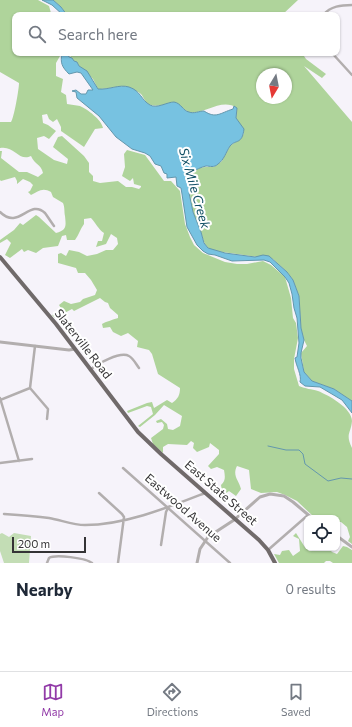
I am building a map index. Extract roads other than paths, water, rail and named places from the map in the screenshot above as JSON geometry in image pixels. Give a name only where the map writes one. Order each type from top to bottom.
[{"type":"highway","name":"Slaterville Road","points":[[0,257],[56,324],[90,370],[149,444]]},
{"type":"highway","name":"East State Street","points":[[149,444],[259,540],[268,550],[276,563]]},
{"type":"street","points":[[327,12],[332,8],[339,6],[352,5]]},
{"type":"street","points":[[335,56],[352,75]]},
{"type":"street","points":[[0,212],[7,218],[14,218],[20,217],[29,210],[38,210],[45,213],[54,226]]},
{"type":"street","points":[[0,342],[69,350],[75,349]]},
{"type":"street","points":[[35,346],[30,388],[48,409],[47,419]]},
{"type":"street","points":[[90,370],[100,363],[123,355],[130,357],[139,368]]},
{"type":"street","points":[[19,461],[0,399],[30,388]]},
{"type":"street","points":[[0,463],[32,459]]},
{"type":"street","name":"Eastwood Avenue","points":[[123,468],[230,563]]},
{"type":"street","points":[[99,493],[122,514],[124,519],[118,563]]},
{"type":"street","points":[[4,514],[50,518],[85,525],[100,524],[168,507],[206,493]]},
{"type":"street","points":[[197,563],[200,549],[205,540],[212,533],[236,519],[256,499],[260,497],[270,494],[289,499],[308,515]]},
{"type":"street","points":[[161,545],[168,507]]},
{"type":"street","points":[[268,550],[304,518]]},
{"type":"street","points":[[340,538],[352,547]]},
{"type":"street","points":[[47,563],[49,558],[55,555],[87,560],[92,563]]},
{"type":"water","points":[[42,0],[53,0],[65,12],[60,12],[52,5]]},
{"type":"water","points":[[62,56],[69,56],[72,58],[79,66],[87,71],[98,89],[121,86],[129,87],[139,93],[145,101],[153,106],[174,102],[191,113],[204,111],[212,115],[221,114],[233,109],[234,106],[237,108],[236,118],[244,129],[240,140],[230,146],[222,160],[215,166],[206,166],[191,172],[188,178],[193,212],[204,243],[208,248],[225,253],[255,257],[263,255],[269,256],[287,272],[293,280],[299,296],[301,328],[304,340],[301,358],[304,372],[312,381],[334,389],[352,401],[352,413],[342,400],[320,387],[305,386],[300,382],[300,376],[295,358],[297,357],[299,343],[297,318],[289,283],[285,277],[270,262],[264,260],[232,261],[208,254],[203,251],[197,245],[187,227],[181,188],[177,186],[176,177],[167,178],[167,174],[164,173],[161,166],[155,164],[150,156],[132,149],[116,137],[99,116],[77,98],[76,92],[72,91],[76,90],[81,94],[86,94],[88,90],[93,90],[81,73],[77,72],[69,74],[63,67]]},
{"type":"waterway","points":[[268,446],[286,450],[299,450],[303,454],[305,464],[328,481],[341,478],[352,479]]},
{"type":"water label","name":"Six Mile Creek","points":[[195,188]]}]
